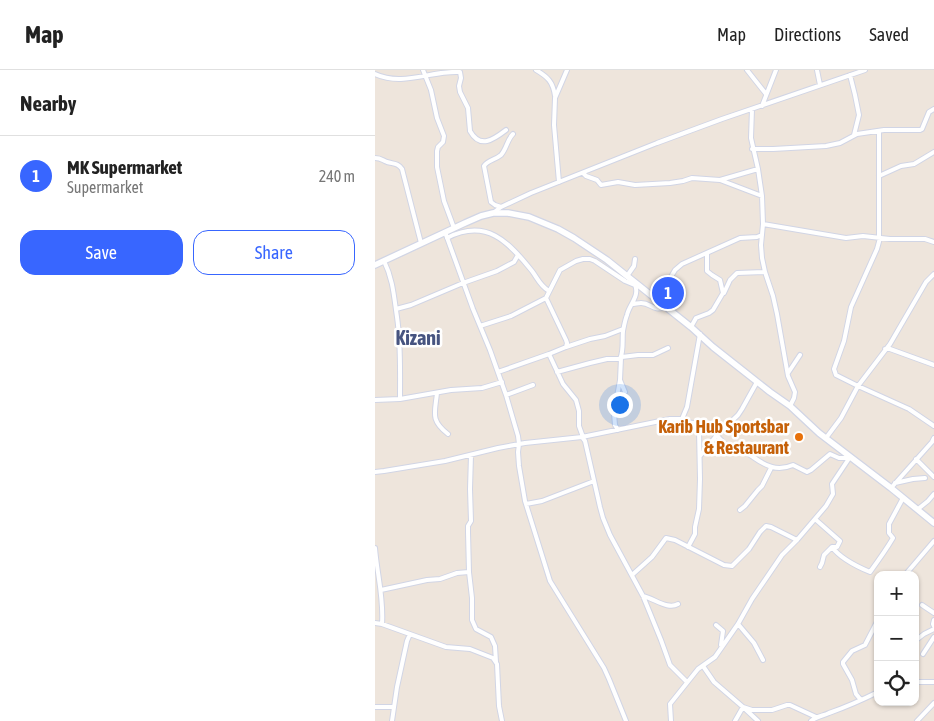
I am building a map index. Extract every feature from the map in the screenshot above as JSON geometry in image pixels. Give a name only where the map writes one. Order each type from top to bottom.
[{"type":"main road","points":[[375,265],[421,243],[446,235],[454,228],[481,216],[493,213],[508,213],[529,217],[558,229],[591,249],[691,326],[713,347],[790,406],[849,458],[893,486],[903,498],[934,523]]},
{"type":"street","points":[[536,70],[544,74],[554,85],[554,125],[559,182]]},
{"type":"street","points":[[555,98],[567,70]]},
{"type":"street","points":[[747,70],[766,94]]},
{"type":"street","points":[[762,106],[776,70]]},
{"type":"street","points":[[817,70],[820,85]]},
{"type":"street","points":[[493,213],[501,207],[559,182],[667,140],[865,70]]},
{"type":"street","points":[[424,72],[444,136],[443,142],[437,151],[437,167],[444,201],[454,228]]},
{"type":"street","points":[[375,74],[382,77],[397,78],[424,72],[460,72],[460,92],[469,108],[470,131],[478,141],[482,142],[499,136],[506,130]]},
{"type":"street","points":[[850,75],[859,115],[854,135]]},
{"type":"street","points":[[752,109],[752,149],[758,169],[762,196],[762,258],[773,296],[788,373],[795,396],[790,406]]},
{"type":"street","points":[[752,149],[773,150],[834,145],[854,135],[879,131],[922,129],[929,112],[934,109]]},
{"type":"street","points":[[879,131],[880,238],[851,307],[844,341],[834,369],[835,374],[909,409],[934,426]]},
{"type":"street","points":[[501,207],[491,202],[484,166],[487,162],[501,155],[507,141],[513,134]]},
{"type":"street","points":[[879,176],[901,166],[914,164],[934,152]]},
{"type":"street","points":[[375,158],[397,164],[402,170],[421,243]]},
{"type":"street","points":[[720,180],[758,169]]},
{"type":"street","points":[[583,173],[603,185],[619,182],[635,185],[670,183],[692,178],[720,180],[762,196]]},
{"type":"street","points":[[763,224],[845,238],[863,236],[890,239],[925,239],[934,242]]},
{"type":"street","points":[[549,292],[542,287],[533,272],[510,246],[501,239],[482,230],[446,235],[507,395],[519,436],[519,466],[526,504],[550,581],[604,668],[626,721]]},
{"type":"street","points":[[655,298],[665,287],[675,270],[682,264],[741,238],[762,235]]},
{"type":"street","points":[[707,253],[707,271],[720,280],[723,293]]},
{"type":"street","points":[[396,309],[411,305],[497,271],[514,262],[518,255]]},
{"type":"street","points":[[480,326],[511,316],[546,298],[560,270],[583,259],[591,259],[625,281],[638,286],[636,295],[627,312],[623,328],[620,380],[614,413],[615,425],[618,430]]},
{"type":"street","points":[[627,276],[634,266],[635,259]]},
{"type":"street","points":[[384,261],[391,276],[400,338],[400,399]]},
{"type":"street","points":[[691,326],[696,318],[713,310],[730,280],[737,273],[765,272]]},
{"type":"street","points":[[826,438],[846,409],[858,386],[885,349],[891,344],[926,282],[934,274]]},
{"type":"street","points":[[546,298],[568,345]]},
{"type":"street","points":[[632,304],[642,303],[657,309],[666,307]]},
{"type":"street","points":[[498,372],[549,354],[568,345],[605,336],[623,328]]},
{"type":"street","points":[[682,419],[687,408],[700,334]]},
{"type":"street","points":[[557,372],[607,359],[616,360],[621,357],[638,354],[653,355],[668,348]]},
{"type":"street","points":[[885,349],[890,349],[934,365]]},
{"type":"street","points":[[549,354],[563,384],[576,400],[579,411],[579,426],[585,441],[603,518],[610,535],[643,596],[671,665],[687,682]]},
{"type":"street","points":[[788,373],[800,355]]},
{"type":"street","points":[[620,380],[625,392]]},
{"type":"street","points":[[375,400],[400,399],[451,390],[482,388],[502,382]]},
{"type":"street","points":[[700,456],[717,435],[738,416],[757,382]]},
{"type":"street","points":[[507,395],[533,385]]},
{"type":"street","points":[[437,393],[436,422],[448,434]]},
{"type":"street","points":[[375,472],[436,463],[519,444],[582,437],[670,419],[682,419],[707,428],[717,435],[729,448],[745,451],[771,468],[786,468],[793,465],[807,472],[830,454],[839,458],[849,458]]},
{"type":"street","points":[[688,547],[695,534],[699,510],[701,479],[699,430],[696,425]]},
{"type":"street","points":[[893,486],[934,438]]},
{"type":"street","points":[[471,455],[471,521],[468,526],[468,532],[472,620],[476,628],[491,636],[495,646],[499,706],[502,721]]},
{"type":"street","points":[[671,721],[670,704],[698,669],[715,657],[782,555],[826,506],[833,494],[832,484],[849,458]]},
{"type":"street","points":[[916,460],[934,477]]},
{"type":"street","points":[[740,510],[762,486],[771,468]]},
{"type":"street","points":[[893,486],[913,479],[925,478]]},
{"type":"street","points":[[526,504],[542,501],[594,481]]},
{"type":"street","points":[[918,509],[934,494]]},
{"type":"street","points":[[832,547],[835,552],[870,572],[893,538],[889,533],[889,524],[903,498]]},
{"type":"street","points":[[815,519],[840,541],[837,547],[832,547],[824,556],[819,567]]},
{"type":"street","points":[[632,575],[652,557],[666,538],[675,540],[729,566],[732,566],[749,549],[766,526],[797,540]]},
{"type":"street","points":[[908,571],[934,541]]},
{"type":"street","points":[[375,548],[381,590],[382,624]]},
{"type":"street","points":[[381,590],[469,572]]},
{"type":"street","points":[[643,596],[669,607],[678,604]]},
{"type":"street","points":[[921,605],[934,612]]},
{"type":"street","points":[[919,638],[934,628],[934,620]]},
{"type":"street","points":[[375,623],[446,647],[475,650],[493,658],[496,662]]},
{"type":"street","points":[[738,624],[754,642],[763,660]]},
{"type":"street","points":[[716,625],[723,631],[721,647]]},
{"type":"street","points":[[861,700],[856,694],[852,680],[843,662],[853,651],[863,646],[874,627]]},
{"type":"street","points":[[392,721],[397,687],[410,634]]},
{"type":"street","points":[[923,654],[934,637]]},
{"type":"street","points":[[703,666],[714,682],[758,721]]},
{"type":"street","points":[[919,682],[934,682]]},
{"type":"street","points":[[811,721],[816,717],[874,694]]},
{"type":"street","points":[[917,721],[934,703]]},
{"type":"street","points":[[743,707],[752,710],[772,710],[787,704],[816,717]]},
{"type":"street","points":[[375,707],[394,707]]},
{"type":"street","points":[[735,721],[743,707]]},
{"type":"place","name":"MK Supermarket","points":[[668,293]]},
{"type":"place","name":"Karib Hub Sportsbar & Restaurant","points":[[799,437]]},
{"type":"district","name":"Kizani","points":[[418,338]]}]
